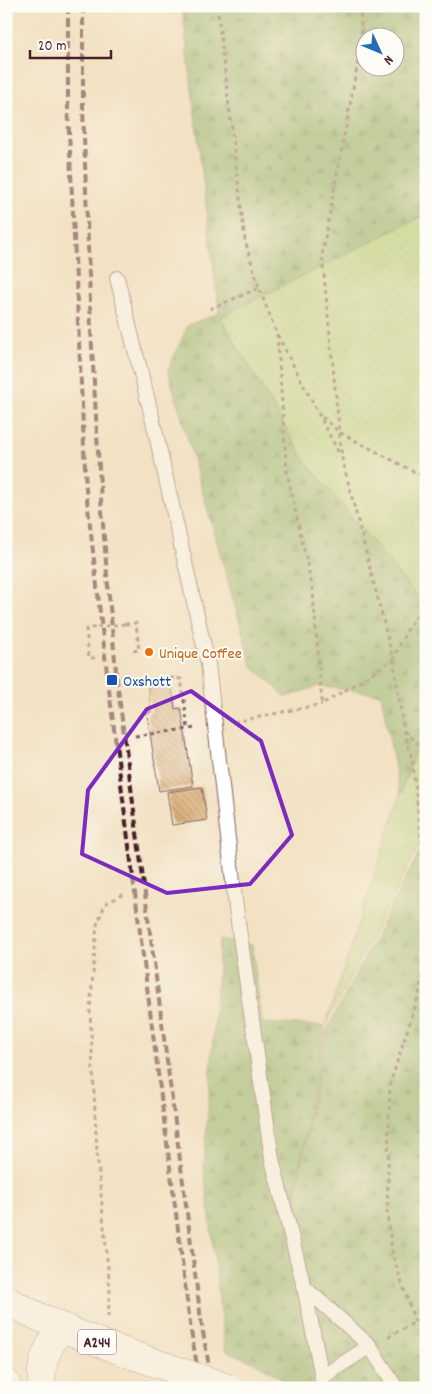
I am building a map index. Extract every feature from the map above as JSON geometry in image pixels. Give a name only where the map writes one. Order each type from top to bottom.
[{"type":"main road","name":"A244","points":[[6,1300],[60,1327],[100,1344],[228,1388]]},
{"type":"main road","points":[[42,1388],[41,1377],[44,1356],[60,1327]]},
{"type":"main road","points":[[6,1384],[7,1388]]},
{"type":"lane","points":[[117,278],[152,417],[208,664],[236,908],[272,1159],[304,1287],[322,1382],[370,1346]]},
{"type":"lane","points":[[304,1287],[370,1346],[396,1388]]},
{"type":"path","points":[[217,6],[245,240],[277,334],[342,458]]},
{"type":"path","points":[[360,6],[362,40],[322,255],[342,458],[393,659],[404,731],[412,759],[426,880]]},
{"type":"path","points":[[210,309],[260,288]]},
{"type":"path","points":[[277,334],[287,472],[313,591],[322,704]]},
{"type":"path","points":[[320,415],[339,432],[426,478]]},
{"type":"path","points":[[215,726],[322,704],[393,659],[408,628],[426,604]]},
{"type":"path","points":[[95,658],[89,658],[86,628],[136,623],[139,650],[130,650]]},
{"type":"path","points":[[130,684],[173,678],[181,679]]},
{"type":"path","points":[[135,736],[188,729]]},
{"type":"path","points":[[404,731],[426,751]]},
{"type":"path","points":[[100,1344],[107,1324],[110,1289],[97,1153],[90,1010],[97,925],[105,904],[124,894]]},
{"type":"path","points":[[415,1322],[393,1256],[387,1215],[390,1084],[419,994],[426,954]]},
{"type":"path","points":[[370,1346],[426,1316]]},
{"type":"highlighted area","points":[[191,691],[261,741],[292,835],[250,884],[167,893],[82,854],[88,790],[147,709]]},
{"type":"green space","points":[[182,6],[426,6],[426,214],[220,317],[306,462],[426,607],[426,717],[400,795],[381,694],[319,686],[286,697],[252,666],[168,370],[188,325],[219,313]]},
{"type":"green space","points":[[426,214],[426,607],[306,462],[220,317]]},
{"type":"green space","points":[[426,717],[426,832],[325,1026]]},
{"type":"green space","points":[[426,839],[426,1388],[295,1388],[262,1366],[225,1350],[204,1166],[220,939],[252,945],[262,1023],[325,1026],[284,1253],[326,1032]]},
{"type":"building","name":"Oxshott","points":[[171,683],[175,709],[181,708],[193,786],[159,791],[147,714],[151,712],[148,686]]},
{"type":"building","points":[[202,787],[207,820],[172,825],[167,792]]},
{"type":"railway","points":[[68,6],[68,110],[86,490],[108,682],[191,1331],[201,1388]]},
{"type":"railway","points":[[83,6],[83,108],[91,330],[107,575],[117,681],[202,1327],[213,1388]]},
{"type":"place","name":"Unique Coffee","points":[[149,652]]},
{"type":"place","name":"Oxshott","points":[[112,680]]}]
